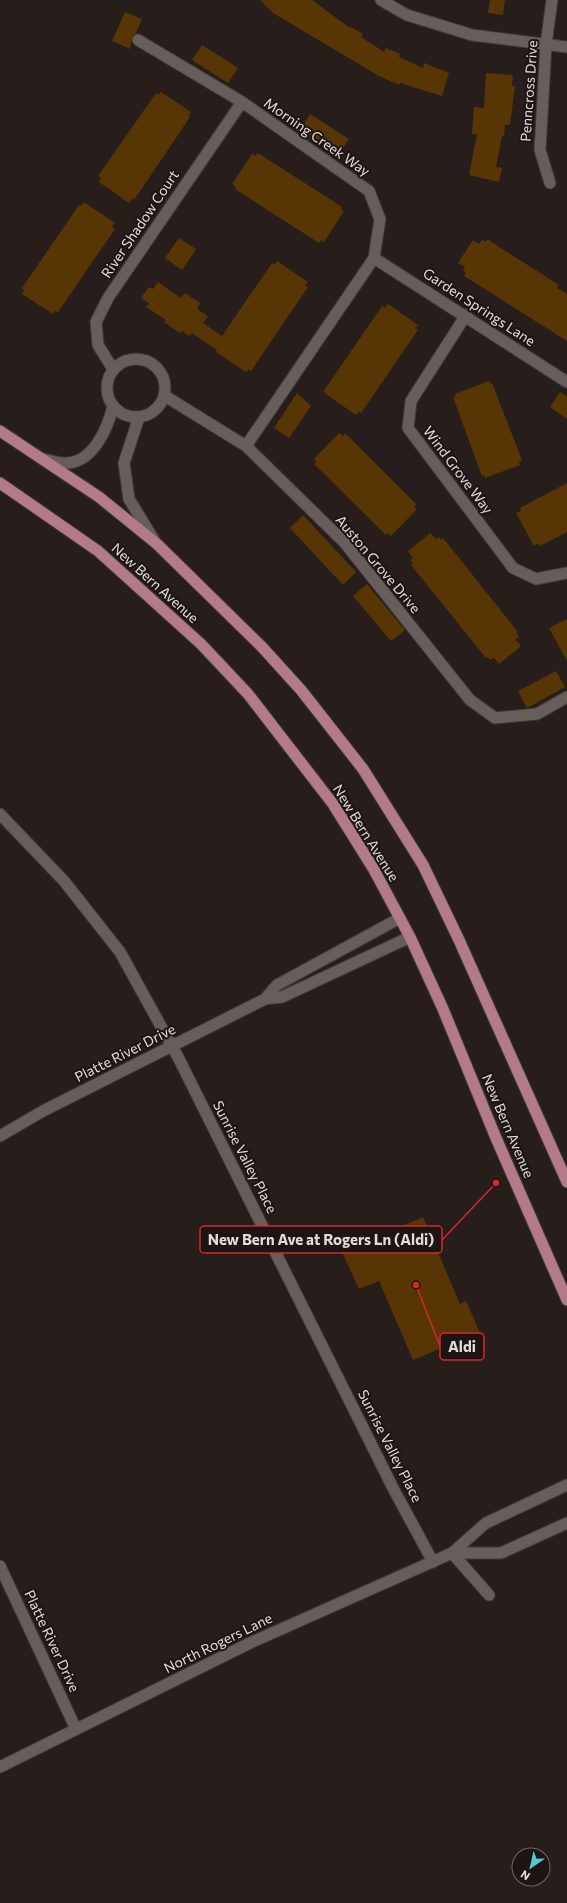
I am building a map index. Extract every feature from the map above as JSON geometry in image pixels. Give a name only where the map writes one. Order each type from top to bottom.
[{"type":"main road","name":"New Bern Avenue","points":[[0,431],[99,497],[157,544],[262,647],[301,690],[363,769],[423,865],[459,940],[567,1182]]},
{"type":"main road","name":"New Bern Avenue","points":[[0,483],[98,551],[201,644],[248,694],[333,804],[373,868],[410,937],[443,1009],[496,1138],[567,1300]]},
{"type":"street","points":[[381,0],[407,15],[472,35],[567,47]]},
{"type":"street","name":"Penncross Drive","points":[[550,183],[540,150],[546,45],[552,0]]},
{"type":"street","name":"Morning Creek Way","points":[[138,40],[242,102],[369,191],[380,219],[374,258],[246,446]]},
{"type":"street","name":"River Shadow Court","points":[[114,369],[98,345],[96,322],[108,298],[242,102]]},
{"type":"street","name":"Garden Springs Lane","points":[[374,258],[466,315],[567,382]]},
{"type":"street","name":"Wind Grove Way","points":[[466,315],[410,401],[408,428],[513,568],[536,579],[567,573]]},
{"type":"street","points":[[133,358],[143,359],[152,363],[159,369],[164,377],[166,387],[164,396],[160,405],[153,412],[139,417],[126,415],[113,406],[107,394],[106,384],[114,369],[123,361],[133,358]]},
{"type":"street","name":"Auston Grove Drive","points":[[164,396],[246,446],[344,542],[470,700],[495,718],[537,714],[567,697]]},
{"type":"street","points":[[43,459],[67,463],[82,460],[98,442],[111,417],[113,406]]},
{"type":"street","points":[[139,417],[124,463],[129,499],[157,544]]},
{"type":"street","name":"Sunrise Valley Place","points":[[0,814],[64,881],[120,952],[171,1045],[296,1291],[394,1490],[433,1562]]},
{"type":"street","name":"Platte River Drive","points":[[265,999],[277,985],[400,918]]},
{"type":"street","name":"Platte River Drive","points":[[0,1136],[43,1111],[171,1045],[265,999],[282,997],[410,937]]},
{"type":"street","name":"North Rogers Lane","points":[[0,1767],[250,1644],[452,1553],[486,1523],[567,1486]]},
{"type":"street","name":"North Rogers Lane","points":[[452,1553],[501,1554],[567,1523]]},
{"type":"street","points":[[452,1553],[489,1595]]},
{"type":"street","name":"Platte River Drive","points":[[0,1566],[76,1729]]},
{"type":"building","points":[[260,0],[312,0],[350,28],[351,27],[363,34],[361,37],[384,52],[386,48],[400,54],[399,57],[423,68],[424,63],[449,73],[442,96],[400,83],[399,85],[379,76],[273,13]]},
{"type":"building","points":[[490,0],[505,0],[503,15],[488,13]]},
{"type":"building","points":[[125,12],[142,19],[136,33],[132,37],[130,49],[112,41]]},
{"type":"building","points":[[202,45],[238,68],[228,83],[192,60]]},
{"type":"building","points":[[486,73],[513,75],[512,86],[515,86],[510,125],[505,125],[504,136],[502,136],[496,167],[502,168],[499,182],[469,175],[477,134],[472,134],[474,107],[484,108]]},
{"type":"building","points":[[161,92],[191,112],[188,116],[190,117],[134,200],[132,199],[129,203],[99,182],[101,178],[98,176],[156,93],[158,95]]},
{"type":"building","points":[[310,114],[349,139],[339,154],[301,129]]},
{"type":"building","points":[[258,153],[342,207],[341,209],[344,211],[324,242],[321,240],[319,243],[235,189],[236,187],[232,184],[252,154],[256,156]]},
{"type":"building","points":[[84,202],[115,223],[112,227],[115,229],[58,312],[55,311],[53,314],[22,294],[24,290],[22,288],[79,205],[81,206]]},
{"type":"building","points":[[179,238],[196,249],[182,270],[165,258]]},
{"type":"building","points":[[487,239],[559,285],[557,288],[567,294],[567,341],[464,276],[466,273],[463,271],[465,267],[458,263],[473,240],[479,244],[482,240],[486,242]]},
{"type":"building","points":[[277,261],[308,282],[305,285],[308,287],[251,371],[249,369],[246,372],[216,352],[217,350],[192,333],[189,336],[182,331],[180,333],[164,322],[166,320],[146,307],[149,303],[141,298],[149,287],[153,289],[158,282],[181,298],[185,293],[200,303],[197,309],[208,316],[203,323],[222,336],[272,263],[275,265]]},
{"type":"building","points":[[388,304],[418,325],[415,328],[418,330],[361,413],[359,411],[356,415],[323,392],[382,306],[385,308]]},
{"type":"building","points":[[489,381],[490,384],[492,383],[522,460],[519,462],[520,465],[485,478],[484,475],[482,476],[453,397],[456,396],[455,394]]},
{"type":"building","points":[[560,392],[567,397],[567,419],[550,407]]},
{"type":"building","points":[[297,393],[311,406],[289,438],[274,428]]},
{"type":"building","points":[[339,433],[343,436],[345,433],[416,504],[414,507],[417,509],[391,536],[388,533],[386,535],[314,464],[316,462],[314,459]]},
{"type":"building","points":[[567,483],[567,532],[540,546],[538,543],[534,546],[516,513],[521,511],[520,508]]},
{"type":"building","points":[[303,515],[356,572],[343,585],[290,528]]},
{"type":"building","points":[[430,533],[436,539],[439,537],[441,540],[443,538],[518,632],[516,633],[519,637],[515,639],[521,646],[499,664],[494,658],[490,660],[488,657],[486,658],[411,565],[413,563],[410,560],[413,558],[408,551]]},
{"type":"building","points":[[367,584],[405,630],[391,641],[353,596]]},
{"type":"building","points":[[567,619],[567,661],[549,628]]},
{"type":"building","points":[[556,671],[565,687],[527,708],[518,691]]},
{"type":"building","points":[[423,1217],[460,1304],[466,1301],[482,1337],[446,1351],[444,1347],[413,1360],[379,1281],[359,1289],[342,1252]]},
{"type":"place","name":"New Bern Ave at Rogers Ln (Aldi)","points":[[496,1183]]},
{"type":"place","name":"Aldi","points":[[416,1285]]}]
